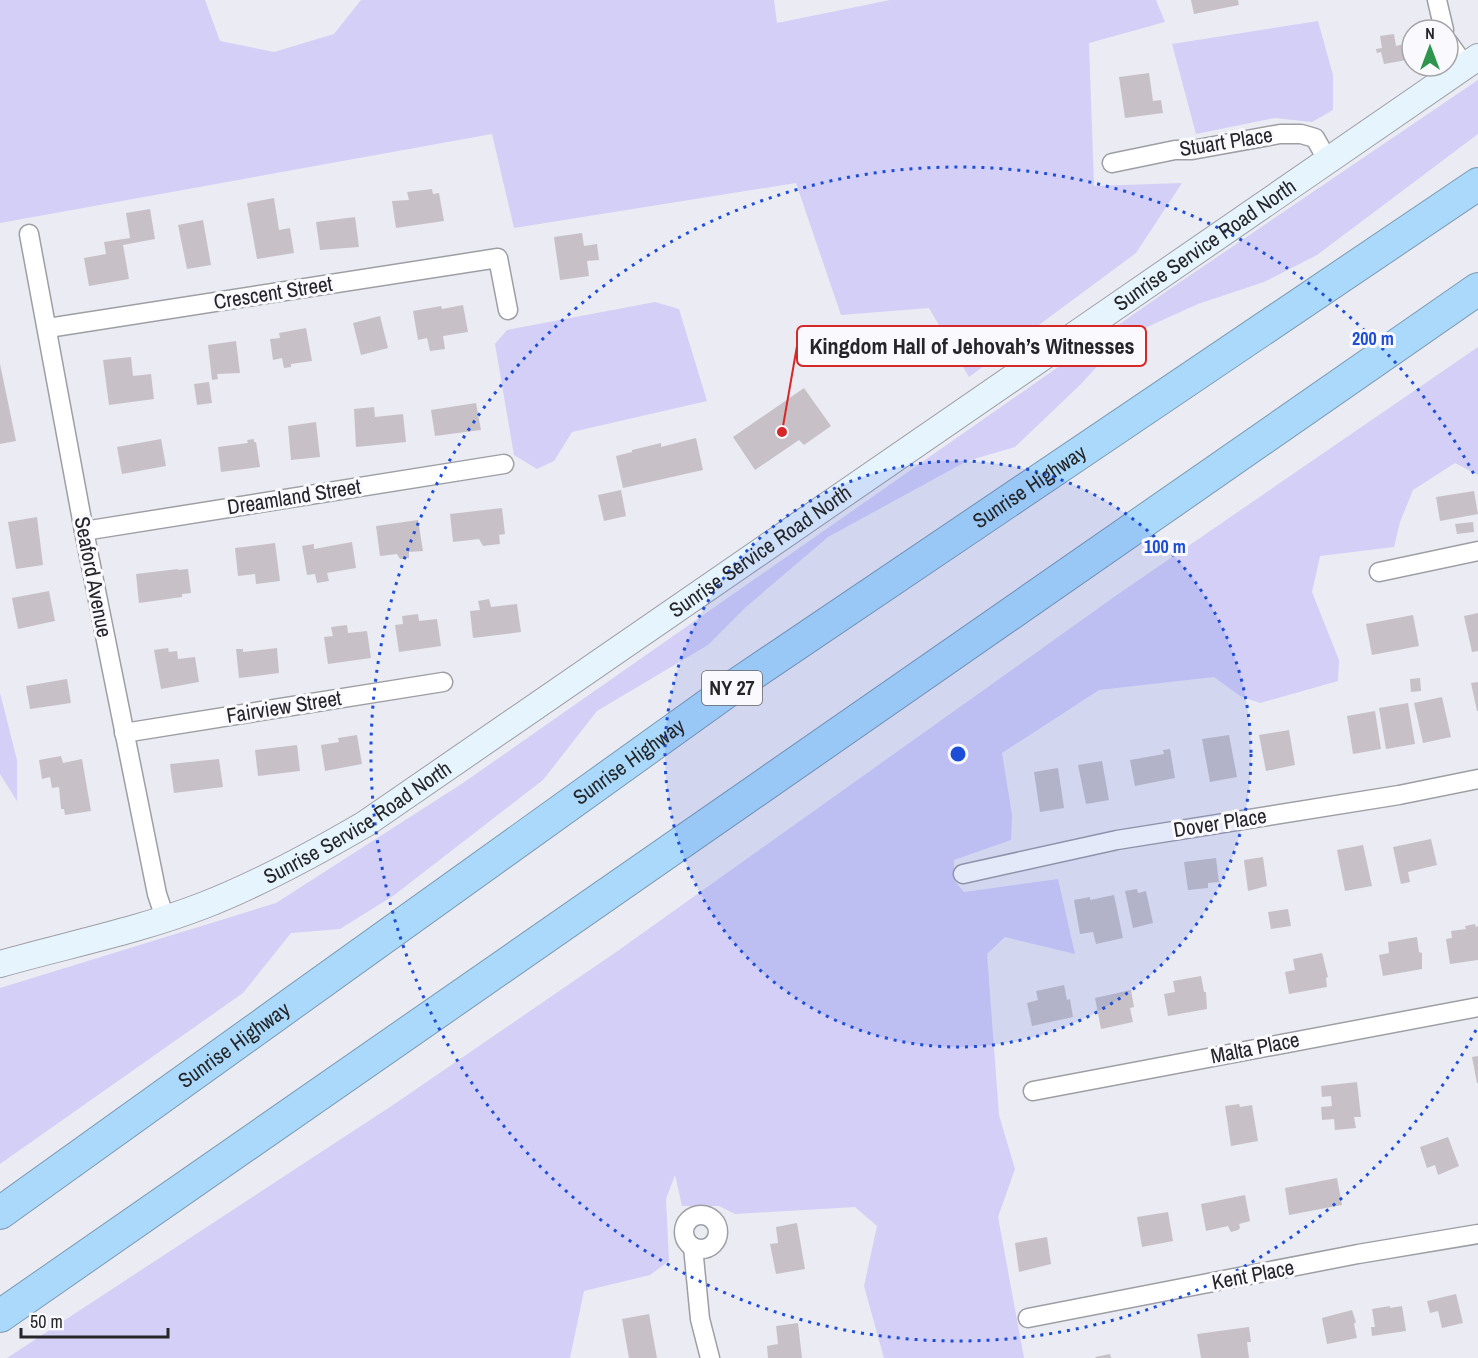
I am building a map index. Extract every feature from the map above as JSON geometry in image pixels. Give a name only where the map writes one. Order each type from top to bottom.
[{"type":"highway","name":"Sunrise Highway","points":[[0,1213],[736,685],[1478,184]]},
{"type":"highway","points":[[0,1316],[1478,290]]},
{"type":"street","points":[[1437,0],[1441,18]]},
{"type":"street","name":"Sunrise Service Road North","points":[[0,964],[201,906],[271,876],[365,824],[1471,61]]},
{"type":"street","name":"Stuart Place","points":[[1112,164],[1175,150],[1192,150],[1280,134],[1301,134],[1315,138],[1328,160]]},
{"type":"street","name":"Seaford Avenue","points":[[29,234],[124,733],[157,894],[165,918]]},
{"type":"street","name":"Crescent Street","points":[[48,328],[498,258],[508,310]]},
{"type":"street","name":"Dreamland Street","points":[[84,531],[504,464]]},
{"type":"street","points":[[1379,572],[1478,551]]},
{"type":"street","name":"Fairview Street","points":[[124,733],[443,682]]},
{"type":"street","name":"Dover Place","points":[[963,874],[1117,840],[1399,795],[1478,779]]},
{"type":"street","name":"Malta Place","points":[[1033,1090],[1478,1007]]},
{"type":"street","name":"Kent Place","points":[[1028,1318],[1358,1254],[1478,1234]]},
{"type":"street","points":[[693,1247],[700,1319],[710,1358]]},
{"type":"shaded area","points":[[0,0],[205,0],[220,41],[274,52],[334,34],[361,0],[774,0],[777,23],[890,0],[1156,0],[1165,22],[1089,43],[1094,186],[1182,183],[1136,253],[969,377],[929,308],[841,315],[796,183],[514,228],[492,134],[0,223]]},
{"type":"shaded area","points":[[1318,21],[1333,75],[1333,110],[1312,122],[1275,118],[1196,134],[1172,44]]},
{"type":"shaded area","points":[[1478,80],[1478,134],[1317,255],[1264,282],[1198,304],[1123,338],[1081,384],[1015,447],[967,461],[828,537],[746,607],[708,645],[597,711],[543,780],[393,896],[340,929],[291,933],[243,993],[0,1164],[0,988],[276,903],[463,783],[1164,293]]},
{"type":"shaded area","points":[[655,302],[679,309],[707,401],[572,432],[554,461],[537,469],[514,455],[495,344],[507,330]]},
{"type":"shaded area","points":[[1478,347],[1478,475],[1455,463],[1413,490],[1400,522],[1394,547],[1320,556],[1312,592],[1339,660],[1338,681],[1260,703],[1240,696],[1214,677],[1099,690],[1002,753],[1012,815],[1011,840],[954,860],[954,880],[964,892],[1058,879],[1075,954],[1005,937],[987,954],[999,1115],[1015,1169],[998,1217],[1024,1358],[884,1358],[864,1286],[877,1226],[855,1207],[735,1214],[719,1206],[682,1206],[675,1175],[666,1199],[669,1261],[650,1275],[584,1291],[570,1358],[7,1358],[393,1105],[619,950],[1114,597]]},
{"type":"shaded area","points":[[0,693],[17,760],[17,801],[0,774]]},
{"type":"building","points":[[1191,0],[1238,0],[1239,5],[1194,14]]},
{"type":"building","points":[[1394,34],[1396,46],[1400,45],[1400,61],[1384,64],[1381,52],[1377,53],[1376,49],[1382,48],[1380,36]]},
{"type":"building","points":[[1149,73],[1153,101],[1161,100],[1163,113],[1125,118],[1119,77]]},
{"type":"building","points":[[432,189],[433,194],[439,193],[444,221],[396,228],[392,201],[409,200],[407,192]]},
{"type":"building","points":[[274,198],[279,230],[290,228],[294,253],[257,259],[247,203]]},
{"type":"building","points":[[150,209],[155,239],[123,245],[129,279],[89,286],[84,258],[106,254],[104,242],[130,238],[126,213]]},
{"type":"building","points":[[355,217],[359,247],[320,250],[316,222]]},
{"type":"building","points":[[203,220],[211,265],[187,269],[178,225]]},
{"type":"building","points":[[582,233],[584,246],[597,244],[599,260],[587,261],[589,276],[560,280],[554,237]]},
{"type":"building","points":[[463,305],[468,332],[443,336],[445,349],[430,351],[427,338],[418,340],[413,311]]},
{"type":"building","points":[[380,316],[388,348],[361,355],[353,323]]},
{"type":"building","points":[[306,328],[312,361],[291,364],[291,367],[284,368],[282,358],[273,360],[270,339],[280,338],[279,333]]},
{"type":"building","points":[[236,341],[240,373],[217,374],[218,379],[212,380],[208,345]]},
{"type":"building","points":[[131,357],[133,376],[151,374],[154,399],[109,405],[103,360]]},
{"type":"building","points":[[0,364],[16,441],[0,444]]},
{"type":"building","points":[[209,382],[212,403],[197,405],[194,384]]},
{"type":"building","points":[[804,388],[831,426],[804,445],[799,440],[755,470],[733,437]]},
{"type":"building","points":[[476,403],[481,430],[435,436],[431,410]]},
{"type":"building","points":[[374,407],[375,417],[403,414],[406,442],[356,447],[354,409]]},
{"type":"building","points":[[316,422],[320,457],[291,460],[288,426]]},
{"type":"building","points":[[696,438],[703,470],[623,488],[616,456],[661,443],[661,447]]},
{"type":"building","points":[[161,439],[166,466],[122,474],[117,447]]},
{"type":"building","points":[[254,439],[260,467],[221,472],[218,447],[248,443],[247,440]]},
{"type":"building","points":[[621,490],[626,516],[604,521],[598,495]]},
{"type":"building","points":[[1474,491],[1478,514],[1440,521],[1436,497]]},
{"type":"building","points":[[502,508],[505,534],[499,535],[500,544],[483,546],[479,539],[453,542],[450,514]]},
{"type":"building","points":[[37,517],[43,565],[16,569],[8,522]]},
{"type":"building","points":[[418,520],[423,551],[409,552],[409,558],[400,559],[397,554],[380,556],[376,526]]},
{"type":"building","points":[[1473,522],[1474,532],[1457,534],[1455,524]]},
{"type":"building","points":[[352,542],[356,568],[327,573],[329,581],[317,583],[315,574],[307,575],[302,546],[314,544],[314,549]]},
{"type":"building","points":[[275,543],[280,581],[256,584],[255,574],[238,576],[235,548]]},
{"type":"building","points":[[188,569],[191,593],[182,594],[182,597],[139,603],[136,574]]},
{"type":"building","points":[[49,591],[55,621],[18,629],[12,598]]},
{"type":"building","points":[[489,599],[491,607],[517,604],[521,632],[473,638],[470,611],[480,610],[478,601]]},
{"type":"building","points":[[1478,613],[1478,651],[1472,652],[1464,616]]},
{"type":"building","points":[[418,614],[419,621],[437,619],[441,646],[399,652],[395,625],[403,624],[402,616]]},
{"type":"building","points":[[1413,615],[1419,646],[1372,655],[1366,624]]},
{"type":"building","points":[[347,625],[348,633],[367,631],[371,658],[328,664],[324,637],[333,636],[331,627]]},
{"type":"building","points":[[168,648],[169,652],[177,651],[178,659],[195,657],[199,682],[161,689],[154,650]]},
{"type":"building","points":[[277,648],[279,673],[239,678],[236,649],[243,649],[243,652]]},
{"type":"building","points":[[1420,678],[1421,691],[1411,692],[1410,679]]},
{"type":"building","points":[[67,679],[71,703],[30,709],[26,686]]},
{"type":"building","points":[[1478,682],[1478,711],[1477,711],[1471,683]]},
{"type":"building","points":[[1442,697],[1451,737],[1423,743],[1414,703]]},
{"type":"building","points":[[1408,703],[1415,744],[1386,749],[1379,708]]},
{"type":"building","points":[[1375,711],[1381,749],[1353,754],[1347,716]]},
{"type":"building","points":[[1289,730],[1295,765],[1266,771],[1259,735]]},
{"type":"building","points":[[357,735],[362,764],[325,771],[321,745],[339,742],[338,738]]},
{"type":"building","points":[[1229,735],[1237,777],[1210,782],[1202,739]]},
{"type":"building","points":[[297,745],[300,771],[258,776],[255,750]]},
{"type":"building","points":[[1170,749],[1175,778],[1135,786],[1130,760],[1164,754],[1163,750]]},
{"type":"building","points":[[61,756],[63,763],[82,759],[91,811],[65,815],[64,809],[61,809],[59,787],[52,788],[50,777],[42,779],[39,760]]},
{"type":"building","points":[[219,759],[223,787],[174,793],[170,764]]},
{"type":"building","points":[[1102,761],[1109,800],[1086,804],[1078,765]]},
{"type":"building","points":[[1058,768],[1064,808],[1040,812],[1034,772]]},
{"type":"building","points":[[1431,839],[1437,865],[1408,872],[1410,882],[1401,884],[1393,847]]},
{"type":"building","points":[[1363,845],[1372,886],[1345,891],[1337,850]]},
{"type":"building","points":[[1263,857],[1267,886],[1248,891],[1244,860]]},
{"type":"building","points":[[1216,858],[1219,882],[1208,883],[1208,888],[1188,890],[1184,862]]},
{"type":"building","points":[[1137,889],[1138,893],[1146,891],[1153,923],[1133,928],[1125,891]]},
{"type":"building","points":[[1114,895],[1123,938],[1096,944],[1093,932],[1080,934],[1074,900],[1090,897],[1090,900]]},
{"type":"building","points":[[1288,909],[1291,926],[1271,929],[1268,912]]},
{"type":"building","points":[[1475,924],[1476,927],[1478,926],[1478,960],[1450,964],[1446,939],[1452,938],[1451,931],[1466,929],[1465,926]]},
{"type":"building","points":[[1417,937],[1419,952],[1422,953],[1422,969],[1383,976],[1379,955],[1389,953],[1388,942]]},
{"type":"building","points":[[1322,953],[1328,977],[1326,978],[1327,987],[1289,994],[1285,972],[1295,970],[1293,959]]},
{"type":"building","points":[[1201,976],[1204,992],[1206,992],[1207,1009],[1168,1016],[1164,994],[1175,992],[1173,981]]},
{"type":"building","points":[[1064,985],[1067,1000],[1070,999],[1073,1017],[1032,1026],[1027,1003],[1038,1000],[1036,991]]},
{"type":"building","points":[[1131,990],[1134,1007],[1130,1008],[1133,1022],[1101,1029],[1095,998]]},
{"type":"building","points":[[1478,1056],[1478,1083],[1477,1083],[1472,1057]]},
{"type":"building","points":[[1357,1082],[1361,1117],[1354,1117],[1356,1128],[1335,1130],[1334,1119],[1322,1120],[1321,1107],[1332,1106],[1331,1096],[1322,1097],[1321,1086]]},
{"type":"building","points":[[1239,1104],[1240,1107],[1252,1105],[1258,1141],[1231,1146],[1225,1106]]},
{"type":"building","points":[[1448,1137],[1459,1166],[1438,1175],[1435,1165],[1427,1168],[1420,1147]]},
{"type":"building","points":[[1337,1178],[1342,1205],[1289,1215],[1285,1188]]},
{"type":"building","points":[[1245,1195],[1250,1221],[1239,1224],[1238,1230],[1231,1232],[1228,1226],[1206,1231],[1201,1204]]},
{"type":"building","points":[[1168,1212],[1173,1241],[1142,1247],[1137,1217]]},
{"type":"building","points":[[797,1223],[805,1269],[776,1274],[770,1244],[778,1243],[776,1227]]},
{"type":"building","points":[[1047,1237],[1051,1264],[1019,1272],[1015,1243]]},
{"type":"building","points":[[1456,1294],[1463,1323],[1442,1328],[1438,1311],[1430,1313],[1427,1301]]},
{"type":"building","points":[[1390,1306],[1390,1308],[1402,1306],[1406,1331],[1372,1336],[1371,1327],[1375,1327],[1372,1309]]},
{"type":"building","points":[[1352,1310],[1356,1322],[1354,1324],[1357,1338],[1327,1344],[1322,1318]]},
{"type":"building","points":[[649,1314],[657,1358],[629,1358],[622,1319]]},
{"type":"building","points":[[798,1323],[802,1358],[768,1358],[767,1346],[778,1344],[776,1326]]},
{"type":"building","points":[[1249,1327],[1251,1342],[1247,1342],[1249,1358],[1201,1358],[1197,1334]]},
{"type":"building","points":[[1110,1354],[1111,1358],[1095,1357]]},
{"type":"place","name":"Kingdom Hall of Jehovah’s Witnesses","points":[[782,432]]}]
